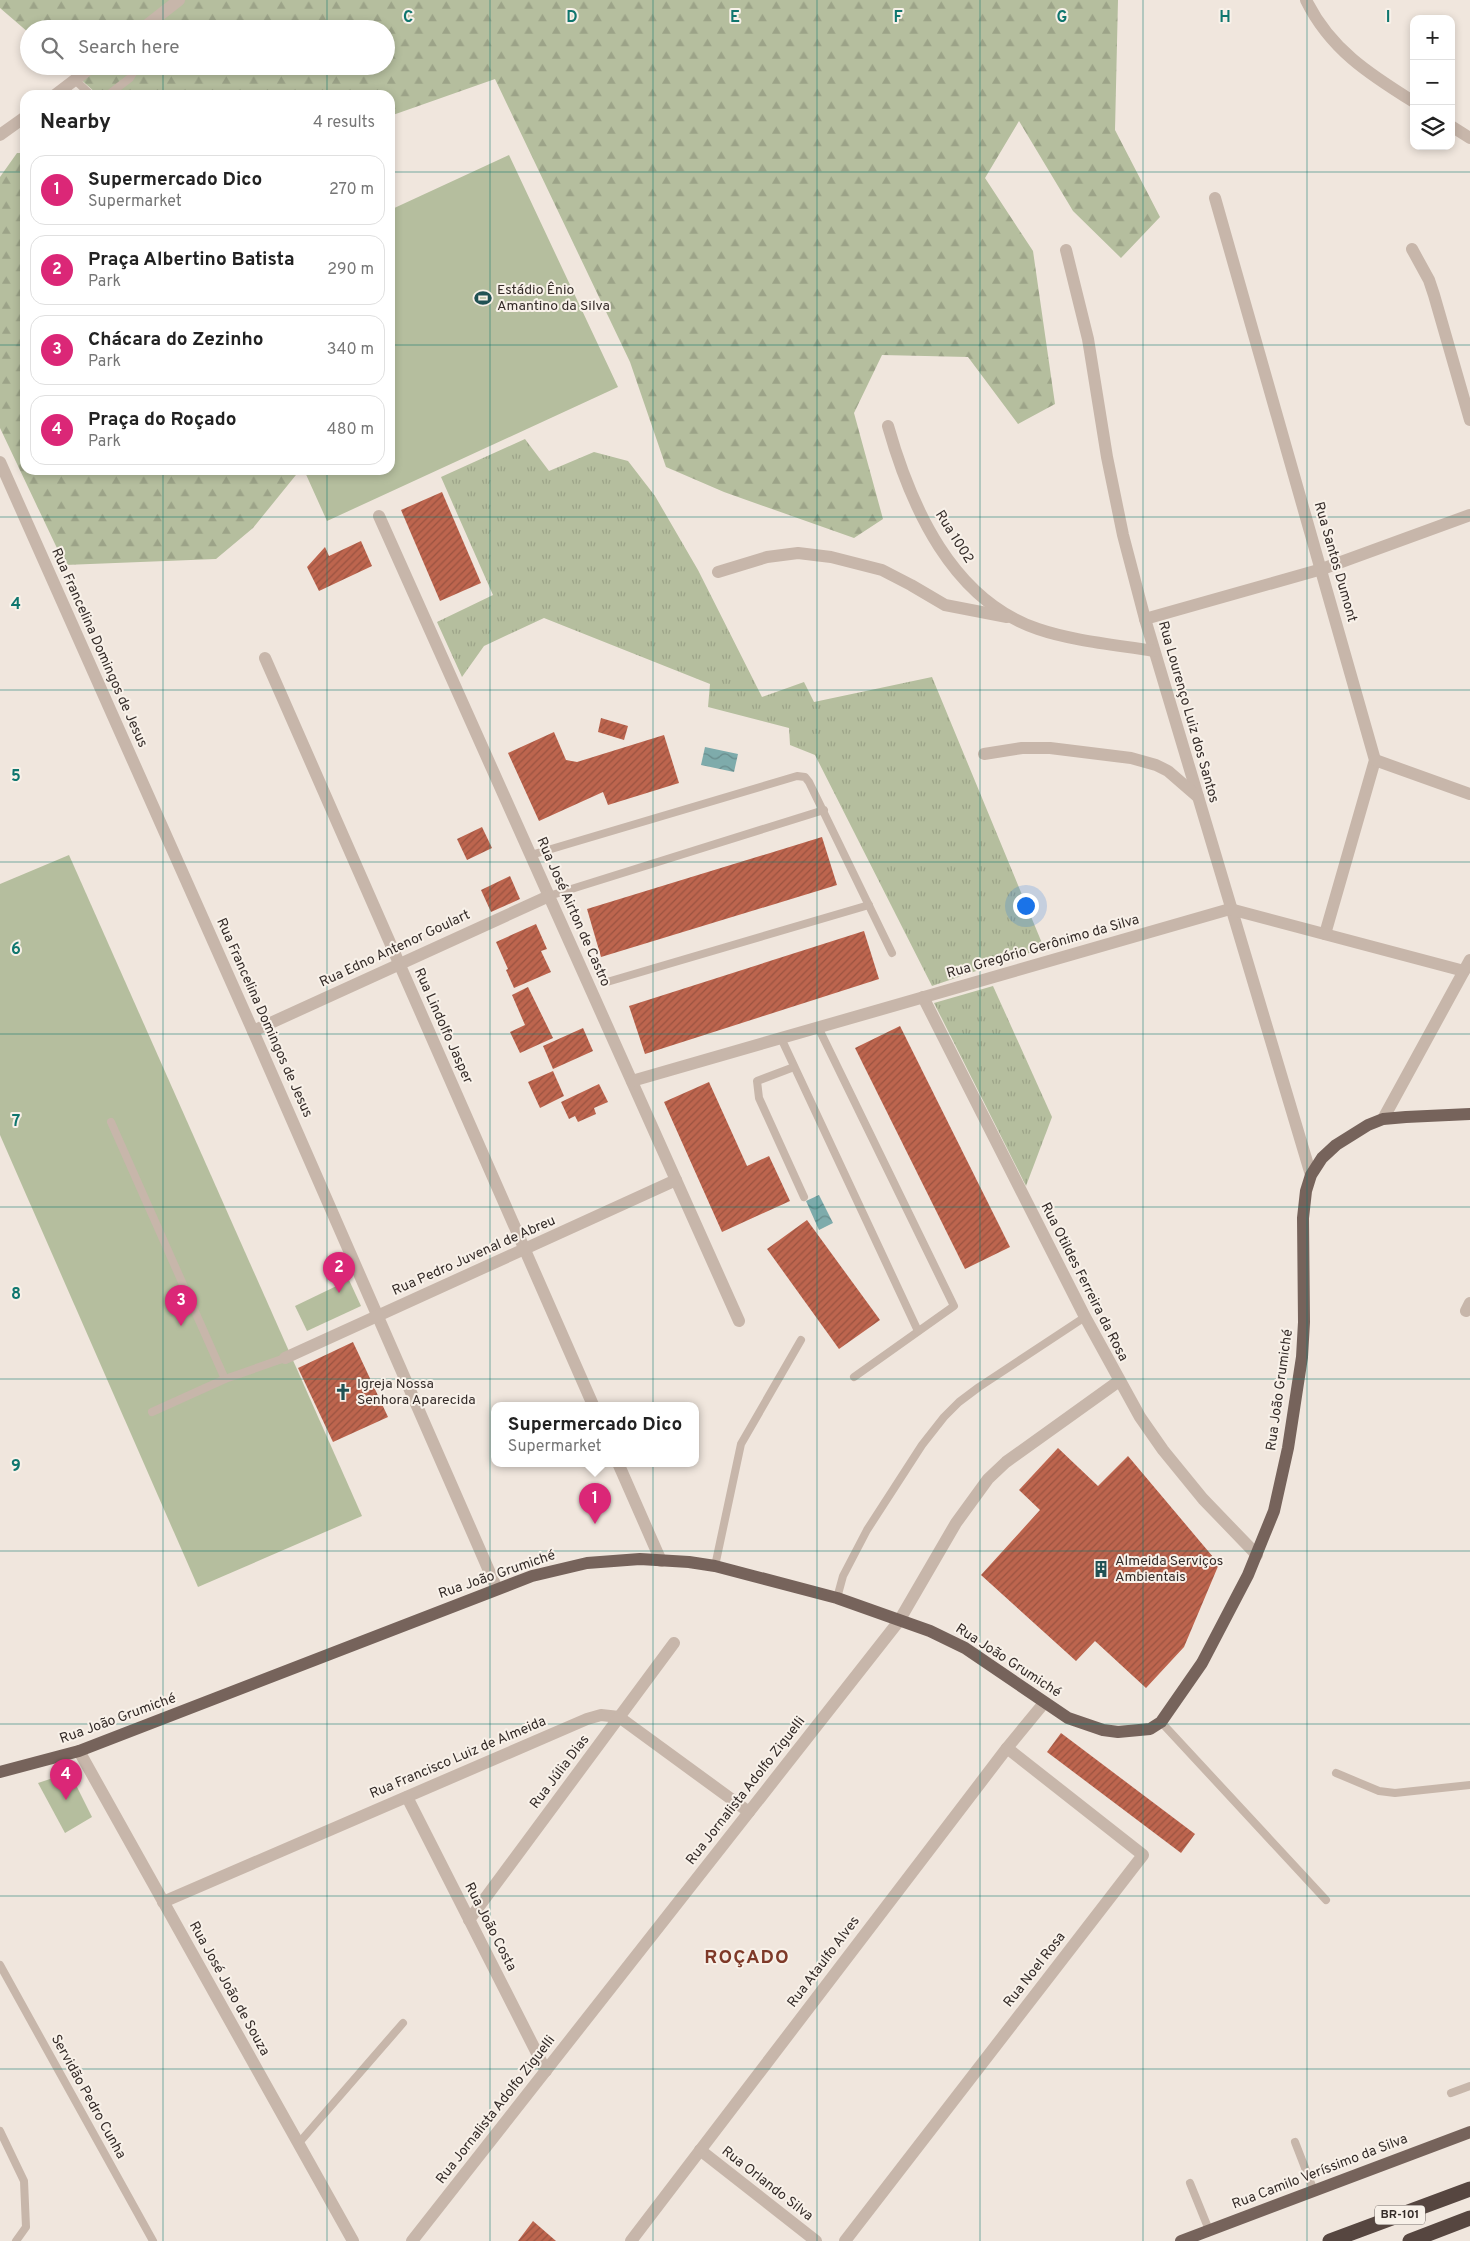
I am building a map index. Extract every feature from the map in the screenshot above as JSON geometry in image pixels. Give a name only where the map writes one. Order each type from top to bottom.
[{"type":"highway","name":"BR-101","points":[[1330,2241],[1470,2189]]},
{"type":"highway","name":"BR-101","points":[[1410,2241],[1470,2218]]},
{"type":"main road","name":"Rua João Grumiché","points":[[0,1772],[79,1751],[497,1589],[557,1569],[587,1562],[640,1559],[689,1562],[715,1566],[838,1598],[898,1621],[930,1630],[965,1648],[1068,1718],[1103,1730],[1118,1732],[1150,1729],[1161,1722],[1202,1663],[1257,1555],[1272,1517],[1280,1487],[1301,1366],[1304,1322],[1303,1218],[1306,1190],[1311,1176],[1322,1158],[1336,1145],[1368,1125],[1383,1119],[1470,1114]]},
{"type":"main road","name":"Rua Camilo Veríssimo da Silva","points":[[1181,2241],[1470,2132]]},
{"type":"street","points":[[155,20],[179,0]]},
{"type":"street","points":[[1306,0],[1326,32],[1342,51],[1359,66],[1410,99]]},
{"type":"street","points":[[62,90],[82,75]]},
{"type":"street","points":[[0,135],[20,123]]},
{"type":"street","points":[[1455,129],[1470,138]]},
{"type":"street","name":"Rua Santos Dumont","points":[[1215,198],[1375,760]]},
{"type":"street","points":[[1412,249],[1429,280],[1470,420]]},
{"type":"street","name":"Rua Lourenço Luiz dos Santos","points":[[1066,250],[1088,339],[1123,535],[1145,619],[1311,1176]]},
{"type":"street","name":"Rua 1002","points":[[888,426],[905,478],[928,527],[946,559],[980,596],[1012,618],[1039,630],[1154,651]]},
{"type":"street","name":"Rua Francelina Domingos de Jesus","points":[[0,462],[253,1030],[497,1589]]},
{"type":"street","points":[[1145,619],[1322,569],[1470,515]]},
{"type":"street","name":"Rua José Airton de Castro","points":[[379,516],[740,1320]]},
{"type":"street","points":[[718,572],[767,557],[798,553],[831,557],[882,570],[945,605],[1012,618]]},
{"type":"street","name":"Rua Lindolfo Jasper","points":[[265,658],[591,1402]]},
{"type":"street","points":[[984,754],[1022,748],[1050,748],[1130,758],[1156,764],[1168,771],[1198,797]]},
{"type":"street","points":[[1325,934],[1375,760],[1470,794]]},
{"type":"street","name":"Rua Edno Antenor Goulart","points":[[253,1030],[549,896]]},
{"type":"street","points":[[1230,909],[1464,972]]},
{"type":"street","name":"Rua Gregório Gerônimo da Silva","points":[[632,1081],[1230,909]]},
{"type":"street","points":[[1383,1119],[1470,960]]},
{"type":"street","name":"Rua Otildes Ferreira da Rosa","points":[[923,997],[1119,1381],[1163,1450],[1203,1499],[1257,1555]]},
{"type":"street","name":"Rua Pedro Juvenal de Abreu","points":[[285,1358],[676,1180]]},
{"type":"street","name":"Rua Jornalista Adolfo Ziguelli","points":[[412,2241],[898,1621],[956,1523],[988,1479],[1006,1462],[1119,1381]]},
{"type":"street","points":[[620,1467],[661,1561]]},
{"type":"street","name":"Rua Júlia Dias","points":[[469,1920],[674,1643]]},
{"type":"street","name":"Rua Ataulfo Alves","points":[[631,2241],[1007,1748],[1044,1703]]},
{"type":"street","name":"Rua Francisco Luiz de Almeida","points":[[163,1902],[587,1719],[601,1715],[619,1717]]},
{"type":"street","points":[[619,1717],[749,1812]]},
{"type":"street","name":"Rua Noel Rosa","points":[[846,2241],[1143,1855],[1007,1748]]},
{"type":"street","name":"Rua José João de Souza","points":[[79,1751],[353,2241]]},
{"type":"street","name":"Rua João Costa","points":[[407,1796],[546,2071]]},
{"type":"street","name":"Rua Orlando Silva","points":[[700,2150],[816,2241]]},
{"type":"lane","points":[[114,90],[132,75]]},
{"type":"lane","points":[[75,80],[86,90]]},
{"type":"lane","points":[[530,855],[797,776],[805,777],[824,810],[892,954]]},
{"type":"lane","points":[[549,896],[824,810]]},
{"type":"lane","points":[[607,982],[869,906]]},
{"type":"lane","points":[[818,1027],[954,1306],[854,1377]]},
{"type":"lane","points":[[781,1038],[918,1331]]},
{"type":"lane","points":[[794,1067],[757,1080],[759,1098],[804,1197]]},
{"type":"lane","points":[[111,1122],[225,1379]]},
{"type":"lane","points":[[838,1598],[843,1576],[867,1530],[922,1445],[944,1417],[959,1402],[979,1387],[1085,1317]]},
{"type":"lane","points":[[715,1566],[741,1444],[801,1340]]},
{"type":"lane","points":[[152,1412],[225,1379],[285,1358]]},
{"type":"lane","points":[[1161,1722],[1326,1900]]},
{"type":"lane","points":[[1336,1773],[1379,1791],[1395,1793],[1470,1785]]},
{"type":"lane","name":"Servidão Pedro Cunha","points":[[0,1965],[153,2241]]},
{"type":"lane","points":[[298,2144],[403,2023]]},
{"type":"lane","points":[[1451,2093],[1470,2086]]},
{"type":"lane","points":[[0,2131],[24,2181],[26,2227],[16,2241]]},
{"type":"lane","points":[[1295,2142],[1314,2191]]},
{"type":"lane","points":[[1190,2183],[1209,2230]]},
{"type":"green space","points":[[0,0],[1118,0],[1115,130],[1160,217],[1121,258],[1073,211],[1019,121],[985,178],[1033,251],[1055,404],[1018,424],[968,357],[882,355],[854,413],[883,519],[854,538],[724,492],[666,467],[630,362],[495,79],[395,114],[395,90],[92,90],[76,75],[395,75],[395,20],[20,20],[20,25],[0,8]]},
{"type":"green space","points":[[17,153],[20,153],[20,470],[0,428],[0,177]]},
{"type":"green space","name":"Estádio Ênio Amantino da Silva","points":[[509,155],[618,387],[327,521],[306,475],[395,475],[395,208]]},
{"type":"green space","points":[[525,439],[549,471],[594,452],[628,461],[655,496],[698,570],[762,697],[804,682],[814,702],[932,677],[1044,948],[932,986],[815,755],[790,745],[789,728],[708,707],[710,684],[544,618],[484,646],[462,677],[437,622],[493,595],[441,477]]},
{"type":"green space","points":[[22,475],[296,475],[253,528],[216,559],[65,565]]},
{"type":"green space","points":[[69,855],[362,1516],[198,1587],[0,1135],[0,884]]},
{"type":"green space","points":[[993,986],[1052,1117],[1026,1186],[934,1003]]},
{"type":"green space","points":[[349,1280],[361,1306],[307,1331],[295,1306]]},
{"type":"green space","points":[[59,1776],[74,1781],[92,1817],[65,1833],[38,1783]]},
{"type":"water","points":[[705,747],[738,754],[734,772],[701,765]]},
{"type":"water","points":[[819,1195],[833,1223],[819,1230],[806,1201]]},
{"type":"building","points":[[442,492],[481,583],[440,601],[401,510]]},
{"type":"building","points":[[361,541],[372,566],[319,591],[307,567],[325,547],[329,556]]},
{"type":"building","points":[[601,718],[628,726],[624,740],[598,732]]},
{"type":"building","points":[[554,732],[566,760],[577,762],[664,735],[679,783],[608,805],[603,792],[539,821],[508,753]]},
{"type":"building","points":[[482,827],[492,848],[467,860],[457,839]]},
{"type":"building","points":[[822,837],[837,885],[601,957],[587,909]]},
{"type":"building","points":[[510,876],[520,899],[491,912],[481,890]]},
{"type":"building","points":[[536,924],[547,949],[541,951],[551,972],[514,988],[496,942]]},
{"type":"building","points":[[864,931],[879,979],[645,1054],[629,1006]]},
{"type":"building","points":[[528,987],[553,1038],[520,1053],[510,1032],[525,1025],[512,995]]},
{"type":"building","points":[[900,1026],[1010,1247],[965,1269],[855,1048]]},
{"type":"building","points":[[583,1028],[593,1051],[553,1069],[543,1046]]},
{"type":"building","points":[[553,1071],[564,1096],[540,1108],[528,1082]]},
{"type":"building","points":[[709,1082],[747,1166],[769,1156],[790,1201],[722,1232],[664,1102]]},
{"type":"building","points":[[599,1084],[608,1102],[594,1108],[596,1114],[578,1122],[575,1116],[569,1119],[561,1102]]},
{"type":"building","points":[[807,1220],[880,1320],[839,1349],[767,1249]]},
{"type":"building","name":"Igreja Nossa Senhora Aparecida","points":[[353,1342],[388,1417],[333,1442],[298,1368]]},
{"type":"building","name":"Almeida Serviços Ambientais","points":[[1058,1448],[1098,1486],[1128,1456],[1219,1564],[1184,1647],[1146,1688],[1095,1641],[1076,1661],[981,1575],[1040,1510],[1019,1490]]},
{"type":"building","points":[[1061,1733],[1195,1834],[1181,1853],[1047,1752]]},
{"type":"building","points":[[533,2221],[556,2241],[518,2241]]},
{"type":"place","name":"Estádio Ênio Amantino da Silva","points":[[483,298]]},
{"type":"place","name":"Praça Albertino Batista","points":[[339,1293]]},
{"type":"place","name":"Chácara do Zezinho","points":[[181,1326]]},
{"type":"place","name":"Igreja Nossa Senhora Aparecida","points":[[343,1392]]},
{"type":"place","name":"Supermercado Dico","points":[[595,1524]]},
{"type":"place","name":"Almeida Serviços Ambientais","points":[[1101,1569]]},
{"type":"place","name":"Praça do Roçado","points":[[66,1800]]},
{"type":"district","name":"ROÇADO","points":[[747,1958]]}]
